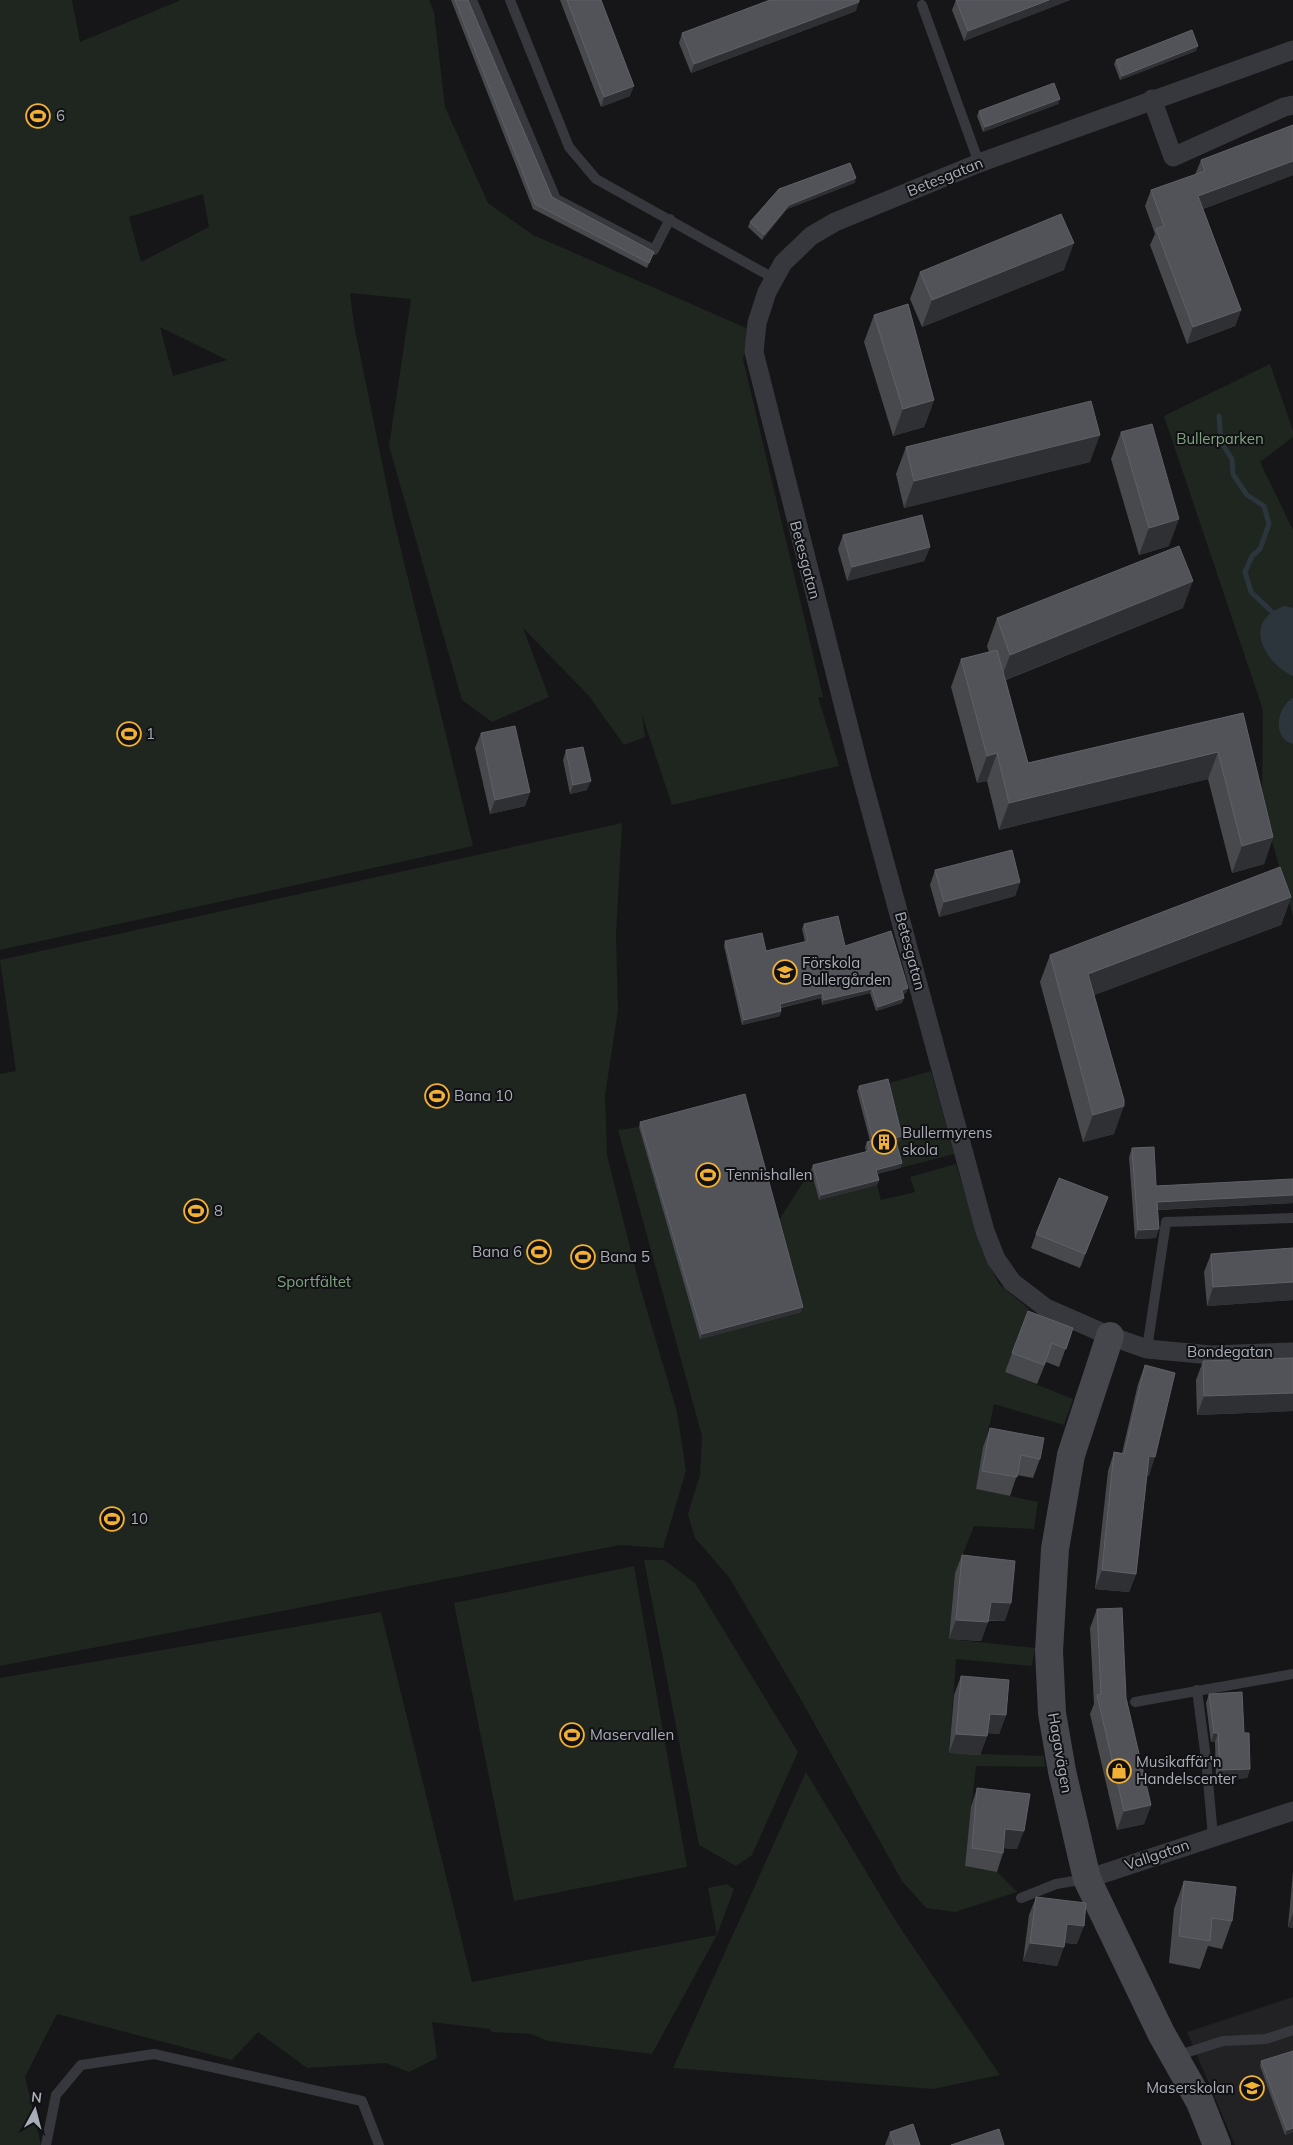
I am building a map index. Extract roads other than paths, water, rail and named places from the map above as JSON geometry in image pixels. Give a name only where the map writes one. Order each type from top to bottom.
[{"type":"street","name":"Betesgatan","points":[[1110,1336],[1046,1308],[1012,1282],[996,1259],[985,1231],[864,806],[754,352],[757,323],[767,292],[783,263],[811,236],[835,222],[979,163],[1054,137],[1152,99],[1293,50]]},
{"type":"street","points":[[1152,99],[1173,156],[1284,107],[1293,105]]},
{"type":"street","name":"Bondegatan","points":[[1110,1336],[1147,1349],[1211,1356],[1293,1352]]},
{"type":"street","name":"Hagavägen","points":[[1110,1336],[1072,1455],[1055,1549],[1049,1651],[1052,1712],[1062,1771],[1087,1879],[1161,2033],[1200,2102],[1217,2145]]},
{"type":"street","name":"Vallgatan","points":[[1087,1879],[1293,1811]]},
{"type":"lane","points":[[472,0],[556,199],[654,250],[670,219]]},
{"type":"lane","points":[[510,0],[569,147],[596,179],[775,279]]},
{"type":"lane","points":[[922,5],[979,163]]},
{"type":"lane","points":[[1147,1349],[1166,1222],[1293,1218]]},
{"type":"lane","points":[[1135,1702],[1293,1674]]},
{"type":"lane","points":[[1197,1690],[1213,1836]]},
{"type":"lane","name":"Vallgatan","points":[[1020,1898],[1056,1884],[1087,1879]]},
{"type":"lane","points":[[1175,2056],[1223,2041],[1266,2039],[1293,2030]]},
{"type":"lane","points":[[46,2145],[56,2096],[81,2065],[154,2054],[362,2101],[378,2145]]},
{"type":"waterway","points":[[1219,416],[1221,442],[1232,459],[1233,474],[1247,495],[1264,506],[1269,524],[1260,549],[1252,556],[1245,572],[1251,592],[1271,611]]},
{"type":"place","name":"6","points":[[38,116]]},
{"type":"place","name":"1","points":[[129,734]]},
{"type":"place","name":"Förskola Bullergården","points":[[785,972]]},
{"type":"place","name":"Bana 10","points":[[437,1096]]},
{"type":"place","name":"Bullermyrens skola","points":[[884,1142]]},
{"type":"place","name":"Tennishallen","points":[[708,1175]]},
{"type":"place","name":"8","points":[[196,1211]]},
{"type":"place","name":"Bana 6","points":[[539,1252]]},
{"type":"place","name":"Bana 5","points":[[583,1257]]},
{"type":"place","name":"10","points":[[112,1519]]},
{"type":"place","name":"Maservallen","points":[[572,1735]]},
{"type":"place","name":"Musikaffär'n Handelscenter","points":[[1119,1771]]},
{"type":"place","name":"Maserskolan","points":[[1252,2088]]},
{"type":"park label","name":"Bullerparken","points":[[1220,439]]},
{"type":"park label","name":"Sportfältet","points":[[314,1282]]}]
